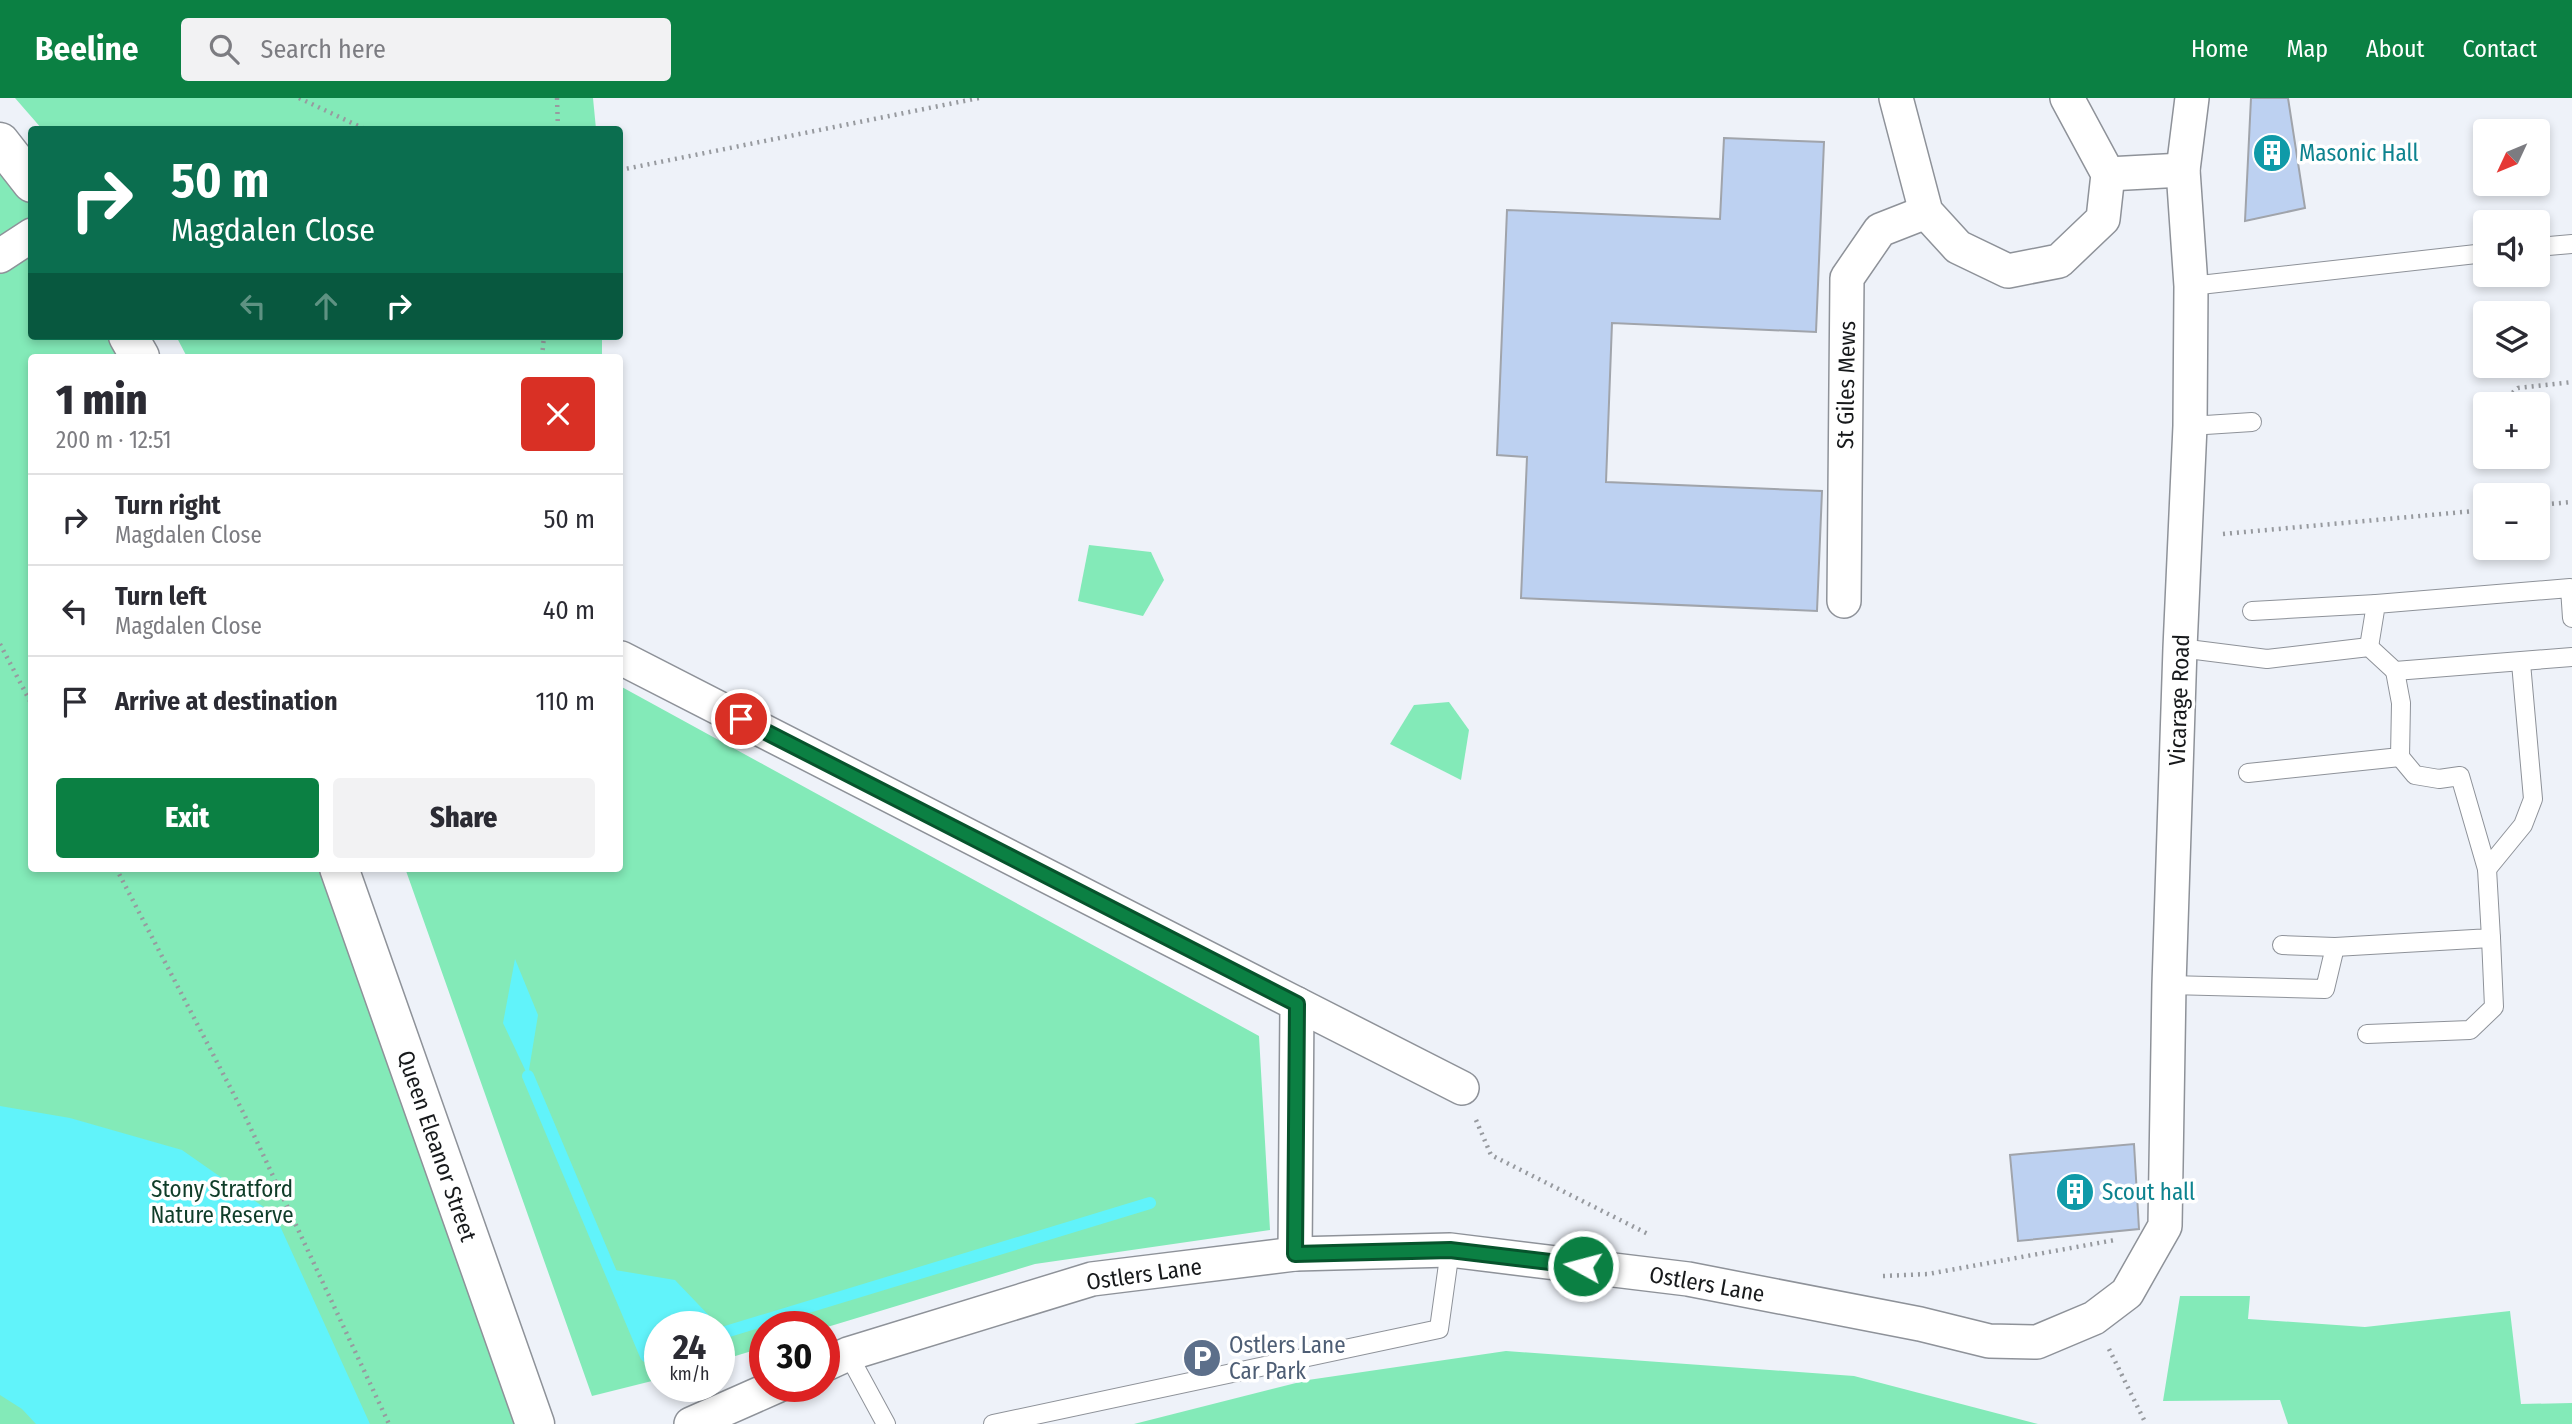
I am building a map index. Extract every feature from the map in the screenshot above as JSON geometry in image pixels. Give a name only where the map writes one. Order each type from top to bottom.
[{"type":"street","points":[[1896,98],[1926,212],[1958,247],[2008,271],[2059,261],[2103,219],[2108,174],[2067,98]]},
{"type":"street","name":"Vicarage Road","points":[[2127,1293],[2165,1226],[2169,985],[2190,426],[2192,286],[2183,170],[2192,98]]},
{"type":"street","points":[[0,142],[28,178]]},
{"type":"street","points":[[2108,174],[2183,170]]},
{"type":"street","name":"St Giles Mews","points":[[1844,601],[1847,278],[1880,230],[1926,212]]},
{"type":"street","points":[[0,257],[28,238]]},
{"type":"street","points":[[623,659],[1462,1088]]},
{"type":"street","name":"Queen Eleanor Street","points":[[340,872],[535,1424]]},
{"type":"street","points":[[1295,1254],[1297,1004]]},
{"type":"street","name":"Ostlers Lane","points":[[840,1359],[1092,1279],[1295,1254],[1450,1250],[1688,1279],[1920,1324],[1989,1341],[2037,1342],[2094,1318],[2127,1293]]},
{"type":"street","points":[[691,1424],[749,1398]]},
{"type":"lane","points":[[2550,246],[2572,244]]},
{"type":"lane","points":[[2192,286],[2473,254]]},
{"type":"lane","points":[[2190,426],[2252,422]]},
{"type":"lane","points":[[2252,611],[2570,588],[2572,618]]},
{"type":"lane","points":[[2369,647],[2376,604]]},
{"type":"lane","points":[[2180,648],[2267,659],[2369,647],[2395,671],[2401,703],[2400,757],[2415,775],[2439,779],[2460,776],[2487,869],[2494,1007],[2470,1030],[2367,1034]]},
{"type":"lane","points":[[2395,671],[2572,657]]},
{"type":"lane","points":[[2487,869],[2523,825],[2533,799],[2521,663]]},
{"type":"lane","points":[[2248,773],[2400,757]]},
{"type":"lane","points":[[2282,945],[2334,947],[2491,938]]},
{"type":"lane","points":[[2169,985],[2325,989],[2334,947]]},
{"type":"lane","points":[[993,1424],[1439,1329],[1450,1250]]},
{"type":"lane","points":[[840,1365],[886,1424]]},
{"type":"path","points":[[299,98],[358,126]]},
{"type":"path","points":[[557,98],[558,126]]},
{"type":"path","points":[[623,169],[979,98]]},
{"type":"path","points":[[2513,392],[2518,387],[2572,382]]},
{"type":"path","points":[[2550,504],[2572,502]]},
{"type":"path","points":[[2187,537],[2473,511]]},
{"type":"path","points":[[0,644],[28,697]]},
{"type":"path","points":[[118,872],[244,1114],[389,1424]]},
{"type":"path","points":[[1462,1088],[1492,1155],[1652,1236]]},
{"type":"path","points":[[1874,1274],[1928,1274],[2130,1237],[2165,1226]]},
{"type":"path","points":[[2094,1318],[2146,1424]]},
{"type":"green space","points":[[15,98],[593,98],[596,126],[39,126]]},
{"type":"green space","name":"Stony Stratford Nature Reserve","points":[[0,142],[28,179],[28,340],[130,340],[138,354],[28,354],[28,872],[340,872],[535,1424],[0,1424]]},
{"type":"green space","points":[[178,340],[602,340],[602,354],[185,354]]},
{"type":"green space","points":[[1089,545],[1151,552],[1164,580],[1143,616],[1078,601]]},
{"type":"green space","points":[[623,688],[1259,1036],[1270,1230],[1035,1264],[840,1323],[840,1311],[749,1311],[749,1352],[735,1356],[735,1311],[644,1311],[644,1383],[592,1396],[406,872],[623,872]]},
{"type":"green space","points":[[1449,702],[1469,730],[1461,780],[1390,744],[1414,705]]},
{"type":"green space","points":[[2180,1296],[2250,1296],[2248,1319],[2365,1327],[2510,1311],[2521,1404],[2572,1403],[2572,1424],[2288,1424],[2280,1400],[2163,1401]]},
{"type":"green space","points":[[1506,1351],[1854,1376],[2038,1424],[1134,1424],[1308,1380]]},
{"type":"water","points":[[515,959],[538,1015],[528,1076],[503,1023]]},
{"type":"water","points":[[0,1106],[70,1118],[182,1150],[275,1215],[370,1424],[36,1424],[22,1409],[0,1395]]},
{"type":"water","points":[[609,1269],[675,1280],[705,1311],[644,1311],[644,1351]]},
{"type":"building","name":"Masonic Hall","points":[[2251,98],[2288,98],[2305,208],[2245,221]]},
{"type":"building","points":[[1724,138],[1824,142],[1816,332],[1612,323],[1606,482],[1822,491],[1817,611],[1521,598],[1527,457],[1497,455],[1507,210],[1720,219]]},
{"type":"building","name":"Scout hall","points":[[2134,1144],[2139,1229],[2018,1241],[2010,1155]]},
{"type":"waterway","points":[[528,1076],[644,1351]]},
{"type":"waterway","points":[[735,1329],[1150,1203]]},
{"type":"place","name":"Masonic Hall","points":[[2272,153]]},
{"type":"place","name":"Scout hall","points":[[2075,1192]]},
{"type":"place","name":"Ostlers Lane Car Park","points":[[1202,1358]]},
{"type":"route","points":[[741,719],[1297,1004],[1295,1254],[1450,1250],[1583,1266]]}]
